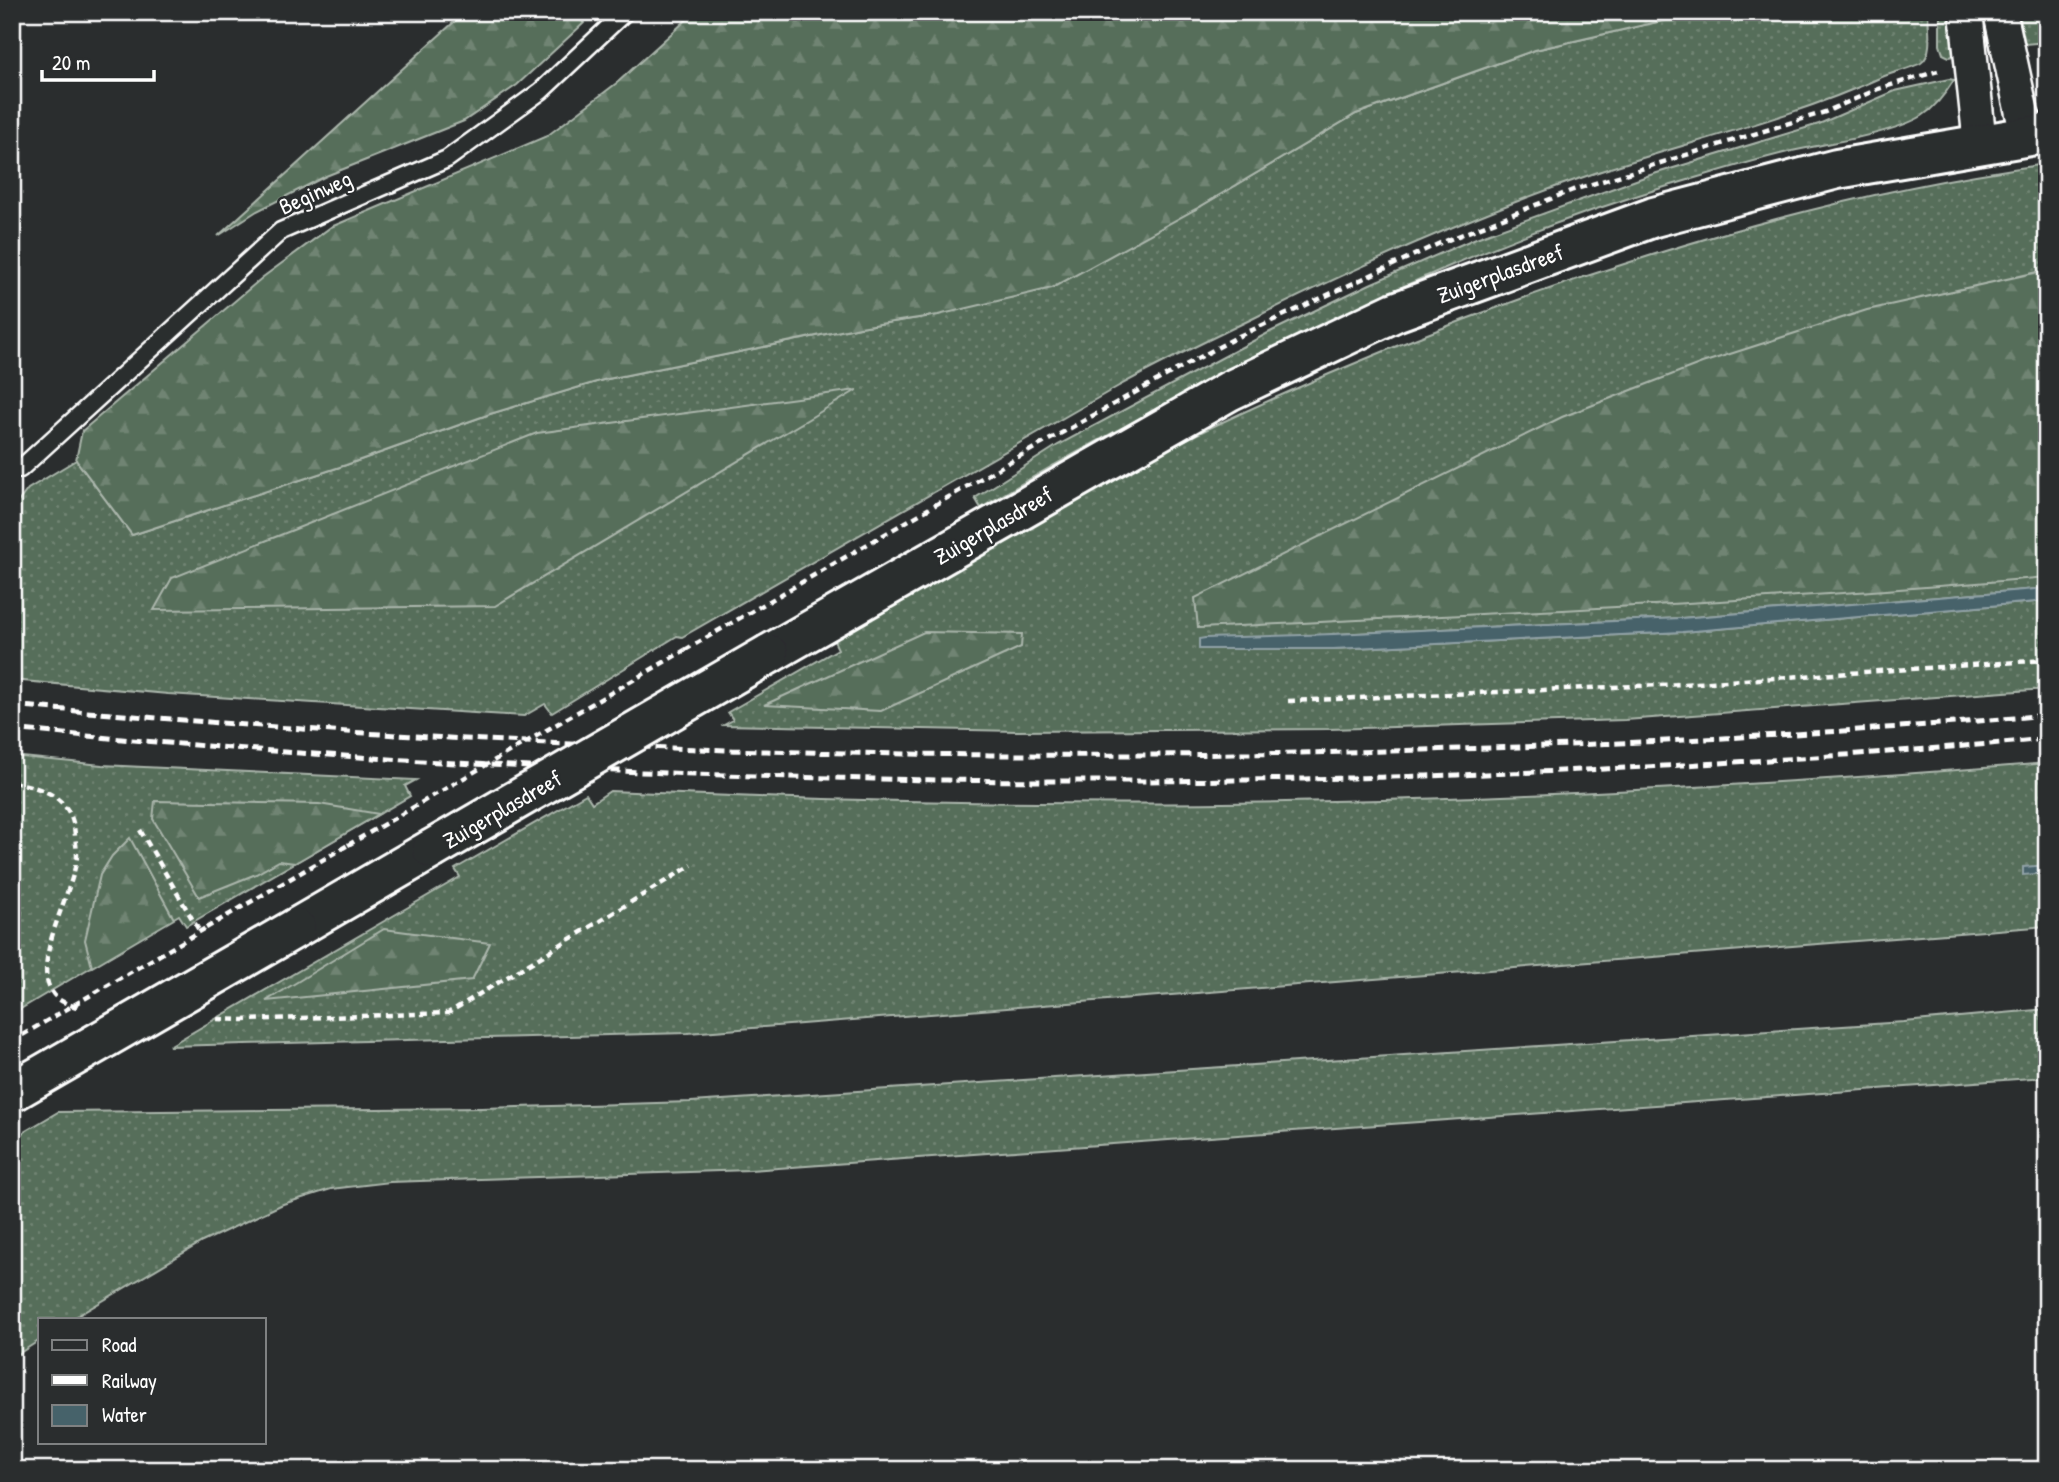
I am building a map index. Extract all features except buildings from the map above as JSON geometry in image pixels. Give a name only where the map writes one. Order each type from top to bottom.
[{"type":"main road","name":"Zuigerplasdreef","points":[[12,1092],[1229,391],[1395,312],[1654,217],[1837,169],[2037,134]]},
{"type":"street","points":[[1966,12],[1980,144]]},
{"type":"street","points":[[2000,12],[2037,134]]},
{"type":"lane","name":"Beginweg","points":[[12,469],[20,469],[281,231],[447,159],[541,91],[625,12]]},
{"type":"path","name":"Zuigerplasdreef","points":[[12,1041],[685,650]]},
{"type":"path","points":[[1288,701],[1682,684],[2047,660]]},
{"type":"path","points":[[12,782],[44,789],[63,803],[74,824],[77,858],[54,932],[46,973],[47,984],[61,1002],[91,1010]]},
{"type":"path","points":[[140,830],[200,932]]},
{"type":"path","points":[[215,1019],[448,1013],[692,865]]},
{"type":"green space","points":[[465,12],[573,12],[584,23],[517,85],[464,121],[326,176],[257,211],[218,236]]},
{"type":"green space","points":[[695,12],[1701,12],[1535,50],[1356,114],[1196,209],[1052,288],[938,315],[860,327],[603,380],[490,414],[346,465],[132,535],[76,460],[82,431],[263,277],[331,227],[547,136],[618,82]]},
{"type":"green space","points":[[1701,12],[1928,12],[1928,53],[1918,65],[1812,105],[1631,161],[1508,205],[1380,258],[1185,351],[1117,387],[682,637],[677,636],[552,713],[545,704],[524,716],[168,694],[12,680],[12,510],[28,489],[76,460],[132,535],[346,465],[490,414],[603,380],[860,327],[938,315],[1196,209],[1356,114],[1535,50]]},
{"type":"green space","points":[[1940,12],[1955,12],[1962,54],[1949,57],[1943,54],[1940,45]]},
{"type":"green space","points":[[2019,12],[2047,12],[2047,42],[2025,44]]},
{"type":"green space","points":[[1954,80],[1936,104],[1922,116],[1894,128],[1761,159],[1610,204],[1441,270],[1222,375],[1070,456],[981,508],[975,498],[1058,445],[1270,332],[1370,284],[1476,238],[1647,176],[1819,124],[1895,91]]},
{"type":"green space","points":[[2047,164],[2047,588],[1681,618],[1334,634],[1200,649],[1333,649],[1682,632],[2047,601],[2047,689],[1625,720],[1329,729],[1017,731],[724,725],[733,720],[728,712],[838,649],[833,639],[1084,493],[1198,433],[1324,376],[1517,300],[1698,241],[1846,201],[1946,180]]},
{"type":"green space","points":[[2047,270],[2047,577],[1729,600],[1198,628],[1195,598],[1562,417],[1702,363],[1867,310]]},
{"type":"green space","points":[[857,390],[495,606],[154,610],[172,578],[537,433]]},
{"type":"green space","points":[[924,632],[1022,634],[1021,647],[881,711],[764,705]]},
{"type":"green space","points":[[12,756],[102,765],[416,780],[405,786],[410,796],[186,926],[179,915],[12,1014]]},
{"type":"green space","points":[[2047,763],[2047,926],[688,1033],[169,1046],[460,877],[455,869],[586,794],[592,803],[610,791],[972,802],[1152,804],[1333,801],[1690,787]]},
{"type":"green space","points":[[155,801],[319,804],[379,814],[295,863],[279,861],[256,874],[199,897],[153,819]]},
{"type":"green space","points":[[130,838],[174,919],[92,967],[85,940],[100,875],[112,856]]},
{"type":"green space","points":[[12,910],[22,912],[12,957]]},
{"type":"green space","points":[[384,929],[490,943],[472,980],[266,1001]]},
{"type":"green space","points":[[2047,1009],[2047,1077],[750,1170],[390,1182],[331,1189],[283,1204],[202,1242],[74,1318],[38,1318],[38,1341],[12,1358],[12,1139],[58,1112],[481,1108],[691,1102],[1904,1022]]},
{"type":"water","points":[[2047,588],[2047,601],[1682,632],[1333,649],[1199,649],[1199,639],[1205,638],[1681,618]]},
{"type":"water","points":[[2047,865],[2047,873],[2023,875],[2023,867]]},
{"type":"railway","points":[[12,705],[364,733],[541,743],[717,750],[1070,755],[1247,754],[1579,745],[1813,733],[2047,715]]},
{"type":"railway","points":[[12,729],[266,751],[520,766],[774,777],[1029,781],[1284,779],[1539,772],[1793,758],[2047,739]]}]
